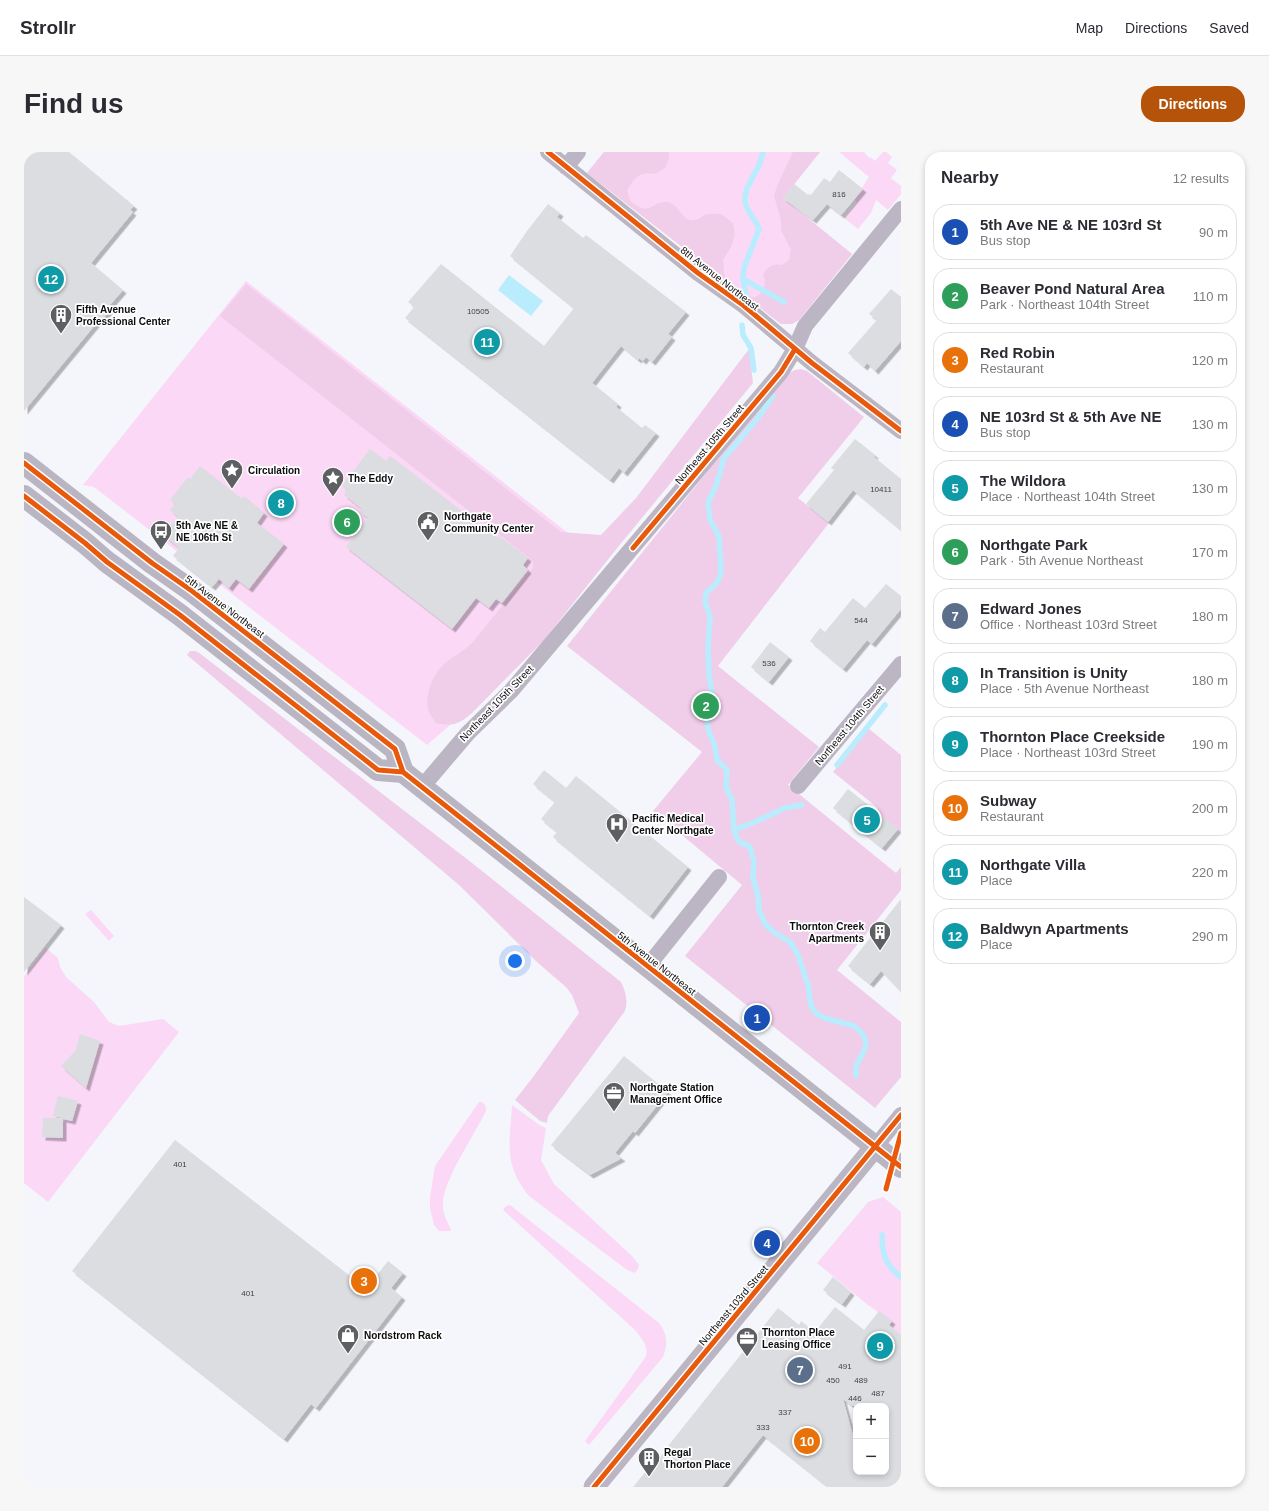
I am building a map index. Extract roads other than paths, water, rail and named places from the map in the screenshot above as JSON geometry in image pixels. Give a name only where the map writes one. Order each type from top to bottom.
[{"type":"main road","name":"5th Avenue Northeast","points":[[24,463],[395,749],[403,772],[901,1167]]},
{"type":"main road","points":[[24,496],[85,543],[106,562],[180,615],[378,770],[403,772]]},
{"type":"street","name":"8th Avenue Northeast","points":[[548,152],[698,273],[743,305],[795,349],[901,431]]},
{"type":"street","points":[[566,167],[578,152]]},
{"type":"street","name":"Northeast 105th Street","points":[[422,787],[468,733],[511,691],[781,372],[795,349],[805,326],[901,209]]},
{"type":"street","name":"Northeast 104th Street","points":[[798,786],[901,664]]},
{"type":"street","points":[[646,966],[719,877]]},
{"type":"street","name":"Northeast 103rd Street","points":[[594,1487],[901,1115]]},
{"type":"water","points":[[509,275],[543,301],[531,316],[498,290]]},
{"type":"waterway","points":[[746,294],[743,279],[744,268],[759,229],[747,209],[745,197],[747,188],[758,167],[763,152]]},
{"type":"waterway","points":[[743,279],[784,302]]},
{"type":"waterway","points":[[742,325],[743,335],[751,348],[754,370]]},
{"type":"waterway","points":[[773,396],[757,419],[724,458],[717,483],[708,503],[710,520],[719,536],[721,573],[717,583],[706,593],[705,602],[710,616],[708,648],[709,676],[713,701],[707,712],[708,729],[715,747],[717,760],[727,770],[726,787],[732,800],[734,830],[738,841],[750,847],[754,862],[753,878],[758,896],[759,910],[765,924],[775,933],[790,942],[798,955],[808,985],[811,1006],[817,1014],[825,1018],[854,1026],[862,1033],[866,1041],[865,1049],[856,1066],[856,1076]]},
{"type":"waterway","points":[[837,765],[885,705]]},
{"type":"waterway","points":[[734,830],[785,808],[802,805]]},
{"type":"waterway","points":[[882,1235],[886,1259],[891,1268],[901,1277]]},
{"type":"place","name":"Baldwyn Apartments","points":[[51,279]]},
{"type":"place","name":"Fifth Avenue Professional Center","points":[[61,334]]},
{"type":"place","name":"Northgate Villa","points":[[487,342]]},
{"type":"place","name":"Circulation","points":[[232,490]]},
{"type":"place","name":"The Eddy","points":[[333,498]]},
{"type":"place","name":"In Transition is Unity","points":[[281,503]]},
{"type":"place","name":"Northgate Park","points":[[347,522]]},
{"type":"place","name":"Northgate Community Center","points":[[428,542]]},
{"type":"place","name":"5th Ave NE & NE 106th St","points":[[161,550]]},
{"type":"place","name":"Beaver Pond Natural Area","points":[[706,706]]},
{"type":"place","name":"The Wildora","points":[[867,820]]},
{"type":"place","name":"Pacific Medical Center Northgate","points":[[617,844]]},
{"type":"place","name":"Thornton Creek Apartments","points":[[880,952]]},
{"type":"place","name":"5th Ave NE & NE 103rd St","points":[[757,1018]]},
{"type":"place","name":"Northgate Station Management Office","points":[[614,1112]]},
{"type":"place","name":"NE 103rd St & 5th Ave NE","points":[[767,1243]]},
{"type":"place","name":"Red Robin","points":[[364,1281]]},
{"type":"place","name":"Thornton Place Creekside","points":[[880,1346]]},
{"type":"place","name":"Nordstrom Rack","points":[[348,1354]]},
{"type":"place","name":"Thornton Place Leasing Office","points":[[747,1358]]},
{"type":"place","name":"Edward Jones","points":[[800,1370]]},
{"type":"place","name":"Subway","points":[[807,1441]]},
{"type":"place","name":"Regal Thorton Place","points":[[649,1478]]}]
